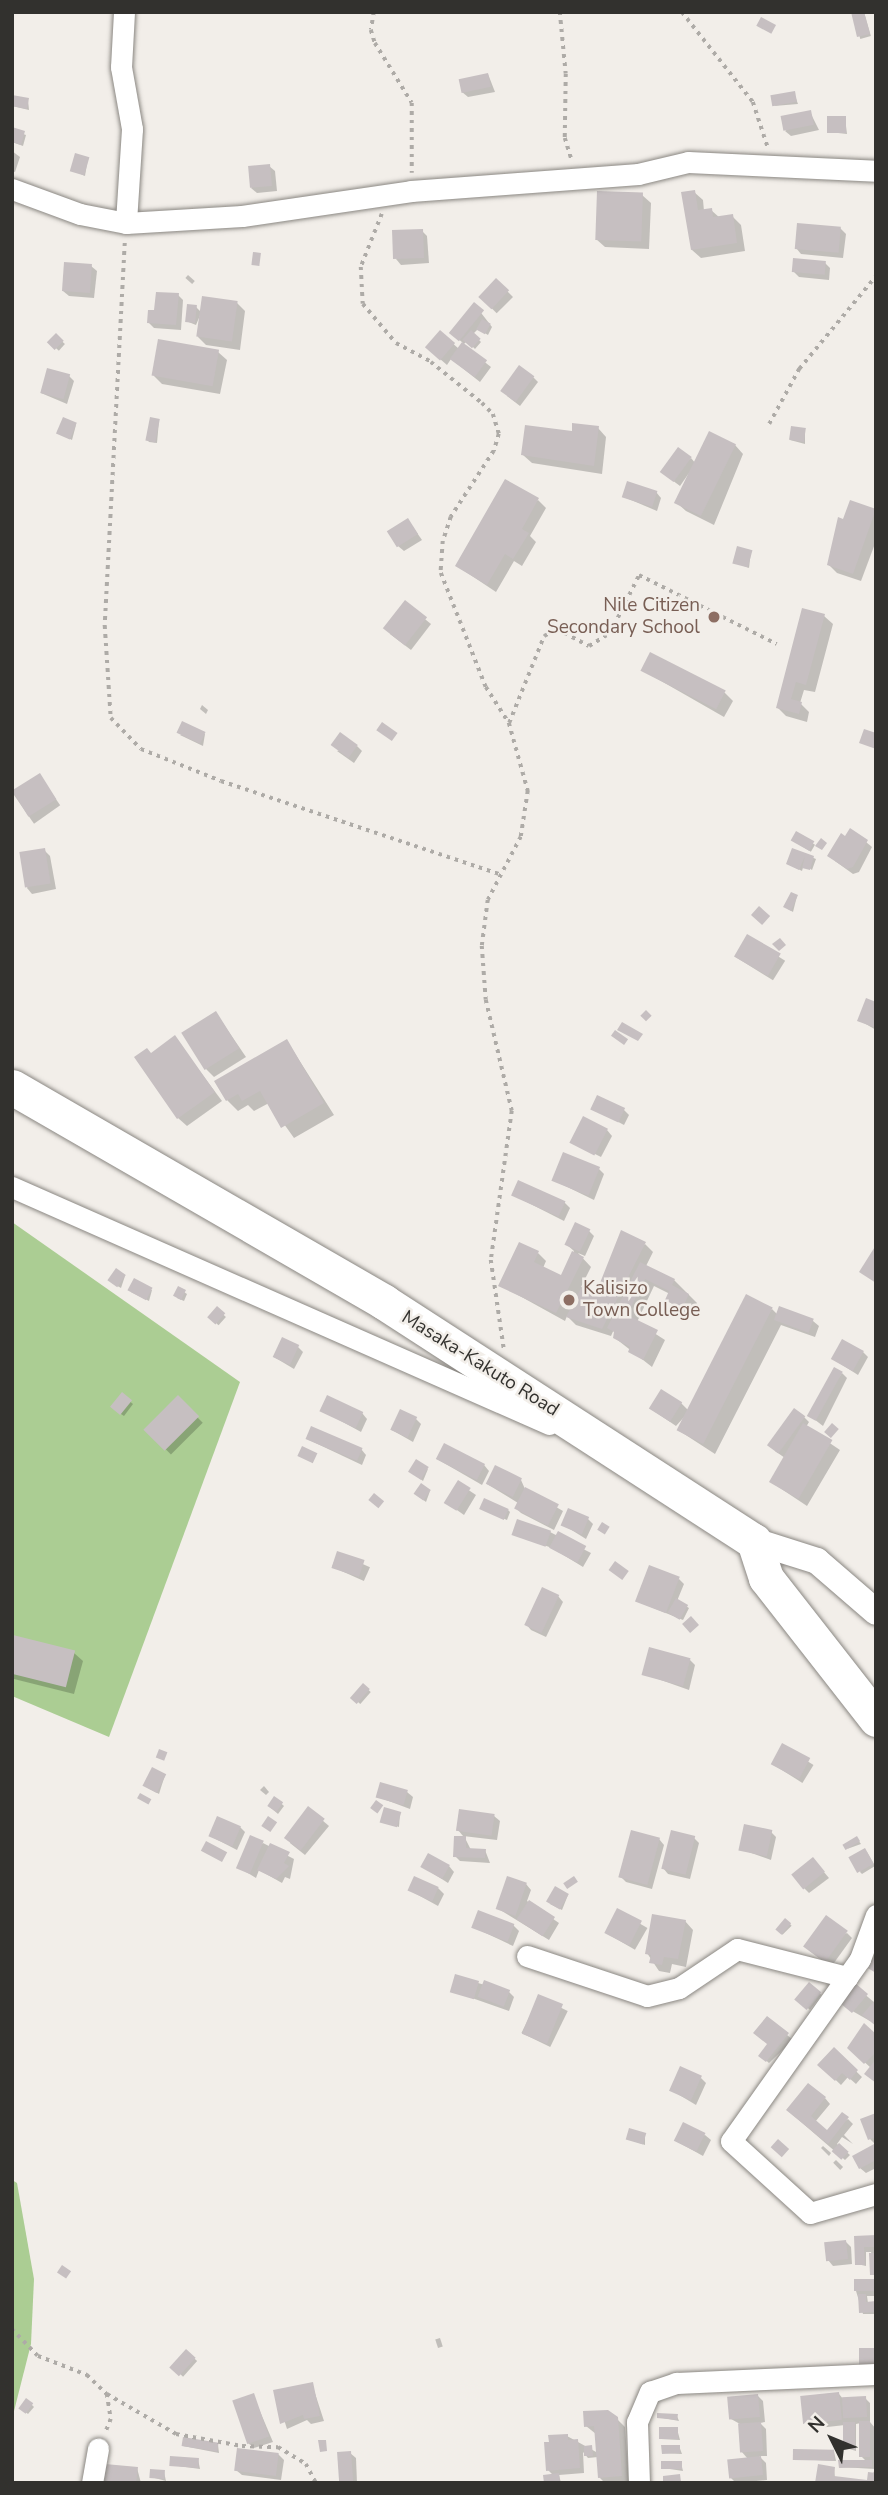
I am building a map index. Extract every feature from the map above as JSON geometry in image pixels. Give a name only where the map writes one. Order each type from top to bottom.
[{"type":"highway","name":"Masaka-Kakuto Road","points":[[12,1087],[384,1302],[615,1454],[754,1541]]},
{"type":"highway","points":[[754,1541],[766,1578],[876,1719]]},
{"type":"street","points":[[124,12],[121,67],[132,129],[126,223]]},
{"type":"street","points":[[12,189],[80,214],[126,223],[243,216],[402,192],[638,174],[688,162],[773,163],[876,171]]},
{"type":"street","points":[[12,1187],[615,1454]]},
{"type":"street","points":[[754,1541],[817,1561],[876,1612]]},
{"type":"street","points":[[876,1915],[860,1959],[731,2141],[810,2213],[876,2194]]},
{"type":"street","points":[[527,1956],[647,1996],[679,1988],[737,1949],[847,1977]]},
{"type":"street","points":[[639,2483],[636,2422],[650,2392],[676,2383],[876,2374]]},
{"type":"street","points":[[92,2483],[98,2449]]},
{"type":"path","points":[[374,12],[371,30],[375,43],[412,103],[402,192],[366,248],[361,267],[363,303],[396,343],[456,382],[482,403],[498,425],[494,451],[452,517],[443,541],[442,573],[486,687],[509,723],[528,791],[521,837],[500,874],[484,917],[482,946],[486,1000],[513,1111],[491,1260],[504,1344],[504,1380]]},
{"type":"path","points":[[560,12],[566,74],[565,138],[577,177]]},
{"type":"path","points":[[682,12],[753,102],[773,163]]},
{"type":"path","points":[[126,223],[106,612],[111,718],[141,749],[210,777],[500,874]]},
{"type":"path","points":[[769,424],[799,369],[876,276]]},
{"type":"path","points":[[509,723],[544,636],[557,629],[589,646],[610,634],[639,575],[777,643]]},
{"type":"path","points":[[12,2329],[38,2356],[87,2375],[107,2394],[176,2434],[242,2446],[278,2447],[306,2464],[316,2483]]},
{"type":"path","points":[[98,2449],[111,2419],[107,2394]]},
{"type":"green space","points":[[12,1222],[240,1382],[109,1737],[12,1696]]},
{"type":"green space","points":[[12,2180],[17,2183],[34,2279],[31,2344],[12,2419]]},
{"type":"building","points":[[851,12],[864,12],[870,34],[857,37]]},
{"type":"building","points":[[761,17],[776,25],[771,34],[756,26]]},
{"type":"building","points":[[488,73],[491,87],[462,93],[459,79]]},
{"type":"building","points":[[795,91],[797,102],[772,106],[770,95]]},
{"type":"building","points":[[12,95],[29,98],[27,109],[12,106]]},
{"type":"building","points":[[811,110],[814,125],[783,131],[781,116]]},
{"type":"building","points":[[827,116],[846,116],[846,133],[827,133]]},
{"type":"building","points":[[12,127],[25,131],[21,145],[12,142]]},
{"type":"building","points":[[75,153],[89,157],[84,175],[70,171]]},
{"type":"building","points":[[270,164],[272,186],[250,188],[248,166]]},
{"type":"building","points":[[695,190],[698,210],[712,208],[713,217],[733,214],[737,243],[691,250],[681,192]]},
{"type":"building","points":[[597,191],[643,193],[641,242],[595,240]]},
{"type":"building","points":[[797,223],[841,227],[839,253],[795,249]]},
{"type":"building","points":[[423,229],[424,258],[393,259],[392,230]]},
{"type":"building","points":[[253,252],[261,253],[259,266],[251,265]]},
{"type":"building","points":[[793,258],[826,261],[825,275],[792,272]]},
{"type":"building","points":[[64,262],[92,264],[90,293],[62,291]]},
{"type":"building","points":[[496,278],[509,290],[491,309],[478,297]]},
{"type":"building","points":[[156,292],[179,293],[176,325],[147,323],[148,310],[154,310]]},
{"type":"building","points":[[202,296],[238,301],[232,342],[196,337]]},
{"type":"building","points":[[474,302],[484,310],[459,341],[449,333]]},
{"type":"building","points":[[187,304],[197,305],[195,323],[185,322]]},
{"type":"building","points":[[482,319],[491,324],[485,334],[476,329]]},
{"type":"building","points":[[440,330],[455,343],[440,360],[425,347]]},
{"type":"building","points":[[471,330],[481,339],[472,348],[462,340]]},
{"type":"building","points":[[56,333],[64,341],[55,350],[47,342]]},
{"type":"building","points":[[158,339],[219,350],[213,386],[152,375]]},
{"type":"building","points":[[462,342],[487,360],[475,377],[450,359]]},
{"type":"building","points":[[519,365],[534,376],[516,402],[500,391]]},
{"type":"building","points":[[47,368],[70,374],[63,399],[40,393]]},
{"type":"building","points":[[63,417],[77,423],[70,439],[56,434]]},
{"type":"building","points":[[150,417],[160,419],[155,442],[145,441]]},
{"type":"building","points":[[572,423],[599,426],[594,466],[521,455],[525,425],[572,431]]},
{"type":"building","points":[[791,426],[806,428],[804,442],[789,440]]},
{"type":"building","points":[[709,431],[736,444],[701,516],[674,503]]},
{"type":"building","points":[[678,447],[692,457],[674,482],[660,472]]},
{"type":"building","points":[[505,479],[539,498],[522,529],[529,533],[513,559],[505,554],[487,585],[455,566]]},
{"type":"building","points":[[627,481],[657,491],[652,507],[622,497]]},
{"type":"building","points":[[850,500],[876,509],[853,574],[827,565],[838,517],[843,519]]},
{"type":"building","points":[[408,518],[418,534],[397,547],[387,531]]},
{"type":"building","points":[[737,546],[752,550],[748,568],[732,563]]},
{"type":"building","points":[[405,600],[427,617],[405,646],[383,628]]},
{"type":"building","points":[[802,608],[825,614],[806,685],[796,682],[791,699],[802,702],[799,714],[776,708]]},
{"type":"building","points":[[650,652],[726,691],[716,709],[640,671]]},
{"type":"building","points":[[182,721],[206,732],[200,744],[177,733]]},
{"type":"building","points":[[382,722],[398,733],[392,741],[376,730]]},
{"type":"building","points":[[864,729],[876,733],[876,749],[859,743]]},
{"type":"building","points":[[340,732],[358,745],[348,758],[331,745]]},
{"type":"building","points":[[40,773],[56,799],[28,817],[12,790]]},
{"type":"building","points":[[850,828],[868,840],[853,867],[847,869],[827,856],[841,833],[845,836]]},
{"type":"building","points":[[796,831],[814,841],[809,851],[791,841]]},
{"type":"building","points":[[821,838],[827,843],[822,850],[815,846]]},
{"type":"building","points":[[45,848],[51,884],[25,888],[19,852]]},
{"type":"building","points":[[792,848],[814,856],[810,870],[802,868],[805,856],[799,870],[786,864]]},
{"type":"building","points":[[791,892],[798,895],[791,911],[783,907]]},
{"type":"building","points":[[759,906],[770,916],[762,925],[751,915]]},
{"type":"building","points":[[747,934],[781,954],[768,976],[734,957]]},
{"type":"building","points":[[780,938],[786,945],[779,951],[772,944]]},
{"type":"building","points":[[866,998],[876,1002],[876,1028],[857,1021]]},
{"type":"building","points":[[646,1010],[652,1016],[646,1021],[640,1016]]},
{"type":"building","points":[[216,1011],[239,1048],[205,1070],[181,1033]]},
{"type":"building","points":[[622,1022],[643,1034],[638,1041],[617,1030]]},
{"type":"building","points":[[615,1030],[628,1039],[624,1045],[611,1036]]},
{"type":"building","points":[[175,1035],[215,1092],[177,1119],[134,1057],[147,1048],[151,1053]]},
{"type":"building","points":[[287,1039],[324,1103],[281,1128],[260,1091],[242,1101],[238,1094],[226,1101],[214,1081]]},
{"type":"building","points":[[597,1095],[625,1108],[618,1123],[590,1110]]},
{"type":"building","points":[[583,1116],[608,1129],[594,1155],[569,1143]]},
{"type":"building","points":[[563,1152],[600,1167],[588,1196],[551,1181]]},
{"type":"building","points":[[518,1180],[566,1201],[559,1217],[511,1196]]},
{"type":"building","points":[[575,1222],[590,1229],[580,1252],[564,1245]]},
{"type":"building","name":"Kalisizo Town College","points":[[621,1230],[646,1242],[602,1329],[566,1317],[582,1286],[596,1293]]},
{"type":"building","points":[[519,1242],[539,1251],[534,1262],[561,1275],[572,1251],[584,1257],[556,1313],[498,1286]]},
{"type":"building","points":[[876,1245],[876,1283],[859,1272]]},
{"type":"building","points":[[640,1262],[675,1279],[672,1285],[689,1294],[682,1309],[665,1300],[669,1291],[645,1279],[627,1315],[658,1330],[643,1360],[628,1352],[630,1347],[613,1338],[614,1332],[607,1328]]},
{"type":"building","points":[[116,1268],[126,1275],[117,1287],[107,1280]]},
{"type":"building","points":[[134,1278],[153,1288],[146,1300],[127,1290]]},
{"type":"building","points":[[178,1286],[186,1290],[181,1300],[173,1296]]},
{"type":"building","points":[[746,1294],[773,1308],[703,1444],[677,1430]]},
{"type":"building","points":[[217,1306],[225,1313],[215,1325],[207,1317]]},
{"type":"building","points":[[779,1306],[814,1319],[809,1333],[774,1320]]},
{"type":"building","points":[[282,1337],[299,1345],[290,1365],[273,1357]]},
{"type":"building","points":[[842,1339],[864,1351],[853,1371],[831,1359]]},
{"type":"building","points":[[834,1367],[843,1372],[816,1421],[807,1416]]},
{"type":"building","points":[[661,1389],[682,1402],[670,1422],[649,1409]]},
{"type":"building","points":[[122,1392],[132,1400],[120,1415],[110,1407]]},
{"type":"building","points":[[178,1395],[199,1416],[165,1451],[143,1430]]},
{"type":"building","points":[[327,1395],[363,1412],[356,1428],[319,1411]]},
{"type":"building","points":[[794,1408],[805,1416],[778,1453],[767,1445]]},
{"type":"building","points":[[400,1409],[417,1417],[407,1438],[390,1430]]},
{"type":"building","points":[[803,1423],[832,1440],[798,1499],[769,1482]]},
{"type":"building","points":[[832,1423],[839,1429],[831,1438],[824,1432]]},
{"type":"building","points":[[311,1426],[363,1448],[357,1461],[306,1439]]},
{"type":"building","points":[[444,1443],[485,1464],[477,1480],[436,1459]]},
{"type":"building","points":[[302,1446],[317,1453],[313,1463],[297,1456]]},
{"type":"building","points":[[416,1459],[429,1467],[421,1480],[408,1472]]},
{"type":"building","points":[[495,1465],[522,1478],[513,1497],[486,1484]]},
{"type":"building","points":[[458,1480],[471,1488],[456,1511],[444,1503]]},
{"type":"building","points":[[421,1483],[431,1490],[423,1501],[414,1494]]},
{"type":"building","points":[[525,1487],[559,1504],[548,1526],[514,1508]]},
{"type":"building","points":[[374,1493],[384,1501],[378,1508],[368,1500]]},
{"type":"building","points":[[484,1498],[509,1509],[504,1520],[479,1509]]},
{"type":"building","points":[[568,1508],[589,1517],[582,1534],[561,1525]]},
{"type":"building","points":[[517,1519],[551,1531],[546,1547],[511,1535]]},
{"type":"building","points":[[602,1522],[610,1527],[605,1534],[597,1530]]},
{"type":"building","points":[[558,1531],[586,1546],[577,1563],[549,1548]]},
{"type":"building","points":[[337,1551],[365,1560],[359,1577],[331,1568]]},
{"type":"building","points":[[615,1561],[629,1571],[622,1580],[609,1570]]},
{"type":"building","points":[[649,1565],[680,1577],[666,1613],[635,1601]]},
{"type":"building","points":[[542,1587],[559,1595],[541,1633],[524,1625]]},
{"type":"building","points":[[676,1598],[688,1605],[680,1620],[668,1613]]},
{"type":"building","points":[[691,1616],[699,1625],[690,1633],[682,1624]]},
{"type":"building","points":[[13,1635],[75,1650],[66,1687],[12,1674]]},
{"type":"building","points":[[649,1647],[691,1658],[683,1686],[641,1675]]},
{"type":"building","points":[[363,1683],[370,1689],[357,1704],[350,1698]]},
{"type":"building","points":[[782,1743],[810,1758],[799,1779],[771,1764]]},
{"type":"building","points":[[159,1749],[167,1752],[164,1761],[156,1757]]},
{"type":"building","points":[[152,1767],[166,1774],[157,1793],[142,1786]]},
{"type":"building","points":[[380,1782],[408,1790],[403,1805],[376,1797]]},
{"type":"building","points":[[140,1793],[151,1799],[148,1805],[137,1798]]},
{"type":"building","points":[[274,1796],[283,1802],[276,1812],[267,1806]]},
{"type":"building","points":[[376,1800],[383,1805],[377,1813],[370,1808]]},
{"type":"building","points":[[308,1806],[325,1819],[301,1851],[284,1838]]},
{"type":"building","points":[[384,1807],[401,1812],[397,1827],[380,1822]]},
{"type":"building","points":[[459,1809],[495,1814],[492,1836],[456,1831]]},
{"type":"building","points":[[217,1816],[241,1826],[232,1846],[208,1836]]},
{"type":"building","points":[[268,1816],[277,1822],[270,1832],[261,1826]]},
{"type":"building","points":[[744,1824],[772,1830],[767,1856],[738,1850]]},
{"type":"building","points":[[631,1830],[660,1838],[647,1885],[618,1877]]},
{"type":"building","points":[[671,1830],[695,1836],[686,1875],[661,1869]]},
{"type":"building","points":[[250,1835],[264,1841],[250,1874],[236,1868]]},
{"type":"building","points":[[454,1836],[466,1836],[466,1848],[486,1849],[485,1858],[453,1857]]},
{"type":"building","points":[[857,1836],[860,1841],[846,1850],[842,1845]]},
{"type":"building","points":[[206,1841],[227,1852],[222,1862],[201,1851]]},
{"type":"building","points":[[270,1843],[290,1852],[284,1863],[289,1866],[276,1879],[257,1870]]},
{"type":"building","points":[[865,1848],[874,1864],[857,1873],[848,1857]]},
{"type":"building","points":[[428,1853],[450,1865],[442,1879],[420,1867]]},
{"type":"building","points":[[813,1857],[825,1872],[803,1889],[791,1875]]},
{"type":"building","points":[[414,1876],[439,1887],[432,1902],[407,1891]]},
{"type":"building","points":[[507,1876],[527,1883],[515,1916],[496,1909]]},
{"type":"building","points":[[574,1876],[578,1882],[567,1889],[563,1883]]},
{"type":"building","points":[[555,1886],[569,1894],[560,1910],[546,1902]]},
{"type":"building","points":[[529,1900],[555,1917],[542,1936],[516,1919]]},
{"type":"building","points":[[617,1908],[642,1921],[629,1946],[604,1933]]},
{"type":"building","points":[[478,1910],[514,1924],[508,1942],[471,1928]]},
{"type":"building","points":[[652,1914],[686,1920],[678,1959],[664,1957],[662,1965],[649,1963],[651,1955],[645,1954]]},
{"type":"building","points":[[826,1915],[848,1931],[825,1962],[803,1947]]},
{"type":"building","points":[[785,1918],[791,1923],[781,1935],[775,1929]]},
{"type":"building","points":[[876,1953],[876,1973],[866,1967]]},
{"type":"building","points":[[455,1974],[479,1981],[474,1999],[450,1992]]},
{"type":"building","points":[[484,1980],[510,1990],[504,2007],[478,1997]]},
{"type":"building","points":[[809,1982],[821,1992],[806,2010],[794,2000]]},
{"type":"building","points":[[855,1983],[868,1994],[852,2013],[839,2002]]},
{"type":"building","points":[[538,1994],[563,2004],[547,2044],[522,2034]]},
{"type":"building","points":[[876,1999],[876,2026],[862,2015]]},
{"type":"building","points":[[767,2016],[789,2033],[766,2062],[758,2056],[767,2044],[753,2033]]},
{"type":"building","points":[[864,2023],[876,2034],[876,2052],[864,2064],[847,2048]]},
{"type":"building","points":[[834,2047],[858,2070],[850,2080],[842,2073],[835,2081],[817,2065]]},
{"type":"building","points":[[876,2059],[876,2083],[864,2074]]},
{"type":"building","points":[[680,2066],[702,2076],[691,2100],[669,2091]]},
{"type":"building","points":[[808,2083],[826,2097],[811,2116],[827,2130],[842,2112],[849,2117],[828,2144],[786,2110]]},
{"type":"building","points":[[876,2113],[876,2137],[868,2140],[860,2119]]},
{"type":"building","points":[[683,2122],[705,2133],[696,2152],[674,2141]]},
{"type":"building","points":[[629,2128],[646,2133],[643,2144],[626,2140]]},
{"type":"building","points":[[778,2139],[789,2149],[782,2157],[771,2147]]},
{"type":"building","points":[[839,2143],[849,2152],[841,2160],[832,2151]]},
{"type":"building","points":[[876,2143],[876,2160],[859,2169],[852,2156]]},
{"type":"building","points":[[876,2235],[876,2247],[864,2247],[865,2265],[855,2265],[854,2236]]},
{"type":"building","points":[[846,2240],[848,2259],[826,2261],[824,2242]]},
{"type":"building","points":[[869,2253],[876,2253],[876,2275],[870,2275]]},
{"type":"building","points":[[62,2265],[71,2271],[66,2279],[57,2272]]},
{"type":"building","points":[[854,2279],[876,2279],[876,2291],[854,2291]]},
{"type":"building","points":[[858,2294],[866,2294],[866,2302],[876,2301],[876,2312],[859,2313]]},
{"type":"building","points":[[859,2348],[876,2348],[876,2365],[859,2365]]},
{"type":"building","points":[[186,2349],[196,2358],[179,2376],[169,2368]]},
{"type":"building","points":[[313,2382],[320,2416],[304,2419],[303,2415],[280,2424],[273,2390]]},
{"type":"building","points":[[839,2392],[842,2420],[803,2424],[800,2396]]},
{"type":"building","points":[[254,2393],[269,2436],[247,2444],[232,2400]]},
{"type":"building","points":[[758,2394],[760,2417],[729,2420],[727,2397]]},
{"type":"building","points":[[866,2396],[867,2417],[843,2418],[842,2397]]},
{"type":"building","points":[[26,2398],[33,2403],[26,2414],[18,2409]]},
{"type":"building","points":[[608,2410],[618,2417],[622,2476],[598,2478],[594,2426],[584,2427],[583,2411]]},
{"type":"building","points":[[657,2413],[678,2414],[677,2420],[657,2418]]},
{"type":"building","points":[[859,2421],[870,2421],[870,2457],[859,2457]]},
{"type":"building","points":[[761,2422],[763,2451],[740,2453],[738,2424]]},
{"type":"building","points":[[843,2422],[855,2422],[855,2449],[843,2449]]},
{"type":"building","points":[[659,2427],[678,2427],[678,2439],[659,2439]]},
{"type":"building","points":[[568,2434],[568,2440],[578,2439],[580,2468],[546,2471],[544,2442],[549,2442],[548,2435]]},
{"type":"building","points":[[183,2437],[219,2443],[217,2452],[182,2446]]},
{"type":"building","points":[[318,2440],[326,2440],[327,2451],[320,2452]]},
{"type":"building","points":[[592,2445],[593,2456],[584,2456],[584,2446]]},
{"type":"building","points":[[661,2445],[680,2445],[680,2453],[662,2454]]},
{"type":"building","points":[[237,2448],[279,2453],[276,2476],[234,2471]]},
{"type":"building","points":[[793,2449],[834,2450],[834,2461],[793,2460]]},
{"type":"building","points":[[351,2451],[353,2483],[339,2483],[337,2452]]},
{"type":"building","points":[[170,2456],[199,2458],[198,2468],[169,2466]]},
{"type":"building","points":[[761,2456],[763,2475],[729,2478],[727,2460]]},
{"type":"building","points":[[838,2460],[872,2460],[872,2467],[839,2468]]},
{"type":"building","points":[[661,2461],[682,2461],[682,2469],[661,2469]]},
{"type":"building","points":[[105,2464],[138,2467],[136,2483],[104,2483]]},
{"type":"building","points":[[818,2464],[835,2467],[834,2476],[867,2480],[868,2472],[876,2473],[876,2483],[815,2483]]},
{"type":"building","points":[[150,2469],[165,2470],[164,2479],[149,2478]]},
{"type":"building","points":[[559,2473],[560,2483],[544,2483],[543,2475]]},
{"type":"building","points":[[680,2474],[681,2482],[663,2483],[663,2476]]},
{"type":"place","name":"Nile Citizen Secondary School","points":[[714,617]]},
{"type":"place","name":"Kalisizo Town College","points":[[569,1300]]}]
